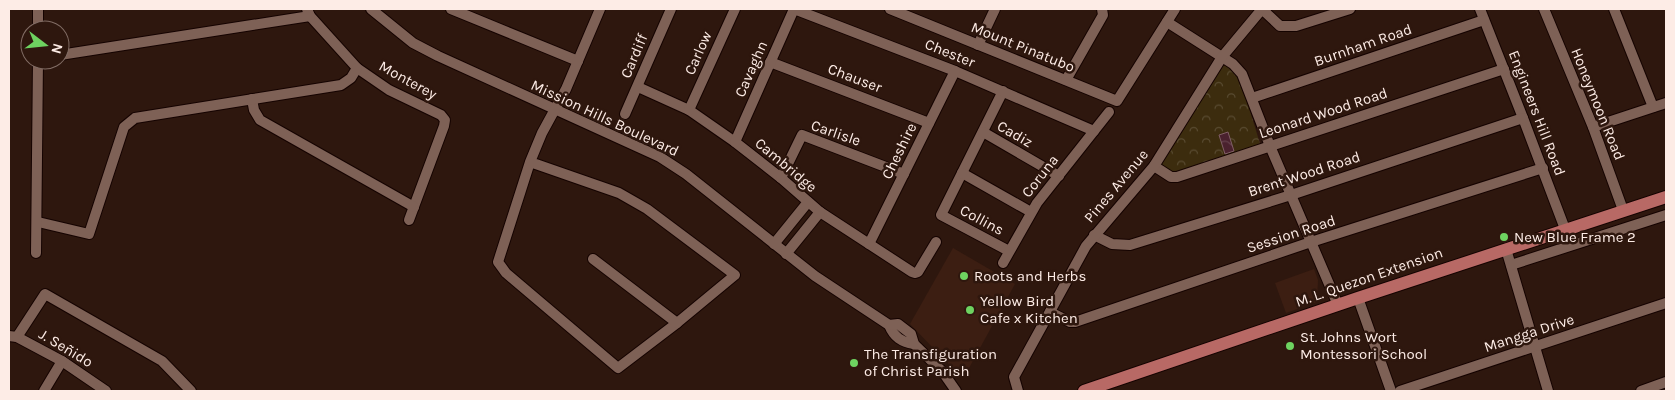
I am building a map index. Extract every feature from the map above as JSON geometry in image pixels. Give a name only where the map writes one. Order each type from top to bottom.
[{"type":"main road","name":"M. L. Quezon Extension","points":[[1084,391],[1565,229],[1666,197]]},
{"type":"street","name":"Mission Hills Boulevard","points":[[370,9],[413,43],[438,56],[660,157],[686,174],[815,276],[889,325],[893,334],[904,343],[914,344],[942,371],[956,391]]},
{"type":"street","points":[[451,9],[578,61]]},
{"type":"street","points":[[530,162],[619,194],[647,208],[735,275],[618,368],[506,273],[498,262],[530,162],[542,133],[566,89],[600,9]]},
{"type":"street","name":"Cardiff","points":[[625,114],[671,9]]},
{"type":"street","name":"Carlow","points":[[689,110],[735,9]]},
{"type":"street","name":"Cavaghn","points":[[735,142],[794,9]]},
{"type":"street","name":"Chester","points":[[794,9],[955,71],[1094,131]]},
{"type":"street","name":"Mount Pinatubo","points":[[890,9],[1117,101],[1167,22]]},
{"type":"street","points":[[978,45],[995,9]]},
{"type":"street","points":[[1066,80],[1103,15],[1102,9]]},
{"type":"street","points":[[1175,9],[1167,22],[1238,68],[1338,305]]},
{"type":"street","points":[[1262,9],[1280,26],[1296,26],[1350,9]]},
{"type":"street","name":"Pines Avenue","points":[[1018,391],[1014,377],[1086,246],[1154,166],[1222,57],[1262,9]]},
{"type":"street","name":"Engineers Hill Road","points":[[1480,9],[1565,229]]},
{"type":"street","name":"Honeymoon Road","points":[[1544,9],[1593,128],[1623,210]]},
{"type":"street","points":[[1614,9],[1653,107]]},
{"type":"street","points":[[70,53],[308,12]]},
{"type":"street","name":"Monterey","points":[[308,12],[357,68],[389,90],[441,115],[445,120],[409,220]]},
{"type":"street","name":"Burnham Road","points":[[1252,98],[1484,20]]},
{"type":"street","name":"Chauser","points":[[770,62],[930,123]]},
{"type":"street","points":[[38,222],[89,234],[124,127],[135,118],[342,85],[351,78],[357,68]]},
{"type":"street","name":"Leonard Wood Road","points":[[1154,166],[1171,177],[1177,177],[1504,69]]},
{"type":"street","points":[[36,254],[38,222],[38,70]]},
{"type":"street","name":"Cheshire","points":[[869,244],[955,71]]},
{"type":"street","name":"Cambridge","points":[[638,86],[689,110],[735,142],[820,212],[912,272],[918,272],[936,242]]},
{"type":"street","points":[[1004,91],[962,174],[1031,212]]},
{"type":"street","points":[[252,99],[254,110],[260,120],[414,207]]},
{"type":"street","points":[[1593,128],[1666,104]]},
{"type":"street","name":"Coruna","points":[[1003,263],[1031,212],[1109,112]]},
{"type":"street","name":"Brent Wood Road","points":[[1094,235],[1112,244],[1130,245],[1291,195],[1523,118]]},
{"type":"street","name":"Cadiz","points":[[983,132],[1059,176]]},
{"type":"street","name":"Carlisle","points":[[781,178],[802,135],[904,174]]},
{"type":"street","name":"Session Road","points":[[1050,312],[1070,322],[1076,322],[1311,242],[1542,168]]},
{"type":"street","name":"Collins","points":[[962,174],[941,215],[1008,251]]},
{"type":"street","points":[[774,244],[808,202]]},
{"type":"street","points":[[786,254],[820,212]]},
{"type":"street","points":[[1511,265],[1666,215]]},
{"type":"street","points":[[1506,249],[1548,391]]},
{"type":"street","points":[[594,259],[677,323]]},
{"type":"street","points":[[13,336],[45,294],[162,361],[191,391]]},
{"type":"street","points":[[1358,298],[1391,391]]},
{"type":"street","name":"Mangga Drive","points":[[1400,391],[1666,303]]},
{"type":"street","name":"J. Señido","points":[[13,336],[62,361],[106,391]]},
{"type":"street","points":[[44,391],[62,361]]},
{"type":"street","points":[[1641,391],[1666,382]]},
{"type":"shaded area","points":[[953,248],[1015,284],[963,379],[910,324]]},
{"type":"shaded area","points":[[1314,269],[1318,280],[1317,302],[1286,313],[1275,283]]},
{"type":"green space","points":[[1227,65],[1238,72],[1261,147],[1172,173],[1161,166],[1160,162],[1222,66]]},
{"type":"water","points":[[1228,132],[1234,151],[1225,154],[1219,135]]},
{"type":"place","name":"New Blue Frame 2","points":[[1504,237]]},
{"type":"place","name":"Roots and Herbs","points":[[964,276]]},
{"type":"place","name":"Yellow Bird Cafe x Kitchen","points":[[970,310]]},
{"type":"place","name":"St. Johns Wort Montessori School","points":[[1290,346]]},
{"type":"place","name":"The Transfiguration of Christ Parish","points":[[854,363]]}]
